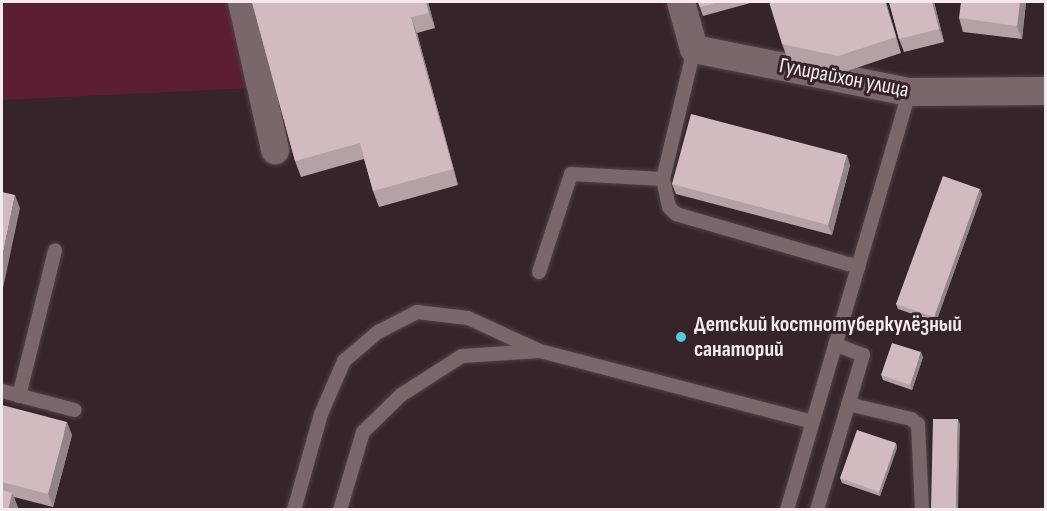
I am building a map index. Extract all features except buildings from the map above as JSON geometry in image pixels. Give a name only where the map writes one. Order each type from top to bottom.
[{"type":"street","points":[[242,2],[275,150]]},
{"type":"street","points":[[681,2],[694,49]]},
{"type":"street","name":"Гулирайхон улица","points":[[694,49],[909,92],[1046,91]]},
{"type":"lane","points":[[694,49],[663,179],[669,207],[675,214],[858,267]]},
{"type":"lane","points":[[787,510],[909,92]]},
{"type":"lane","points":[[539,272],[571,174],[663,179]]},
{"type":"lane","points":[[19,396],[55,250]]},
{"type":"lane","points":[[294,510],[321,414],[344,361],[378,332],[417,312],[468,318],[540,351],[812,422]]},
{"type":"lane","points":[[817,510],[863,355],[835,344]]},
{"type":"lane","points":[[340,510],[363,432],[401,395],[462,356],[540,351]]},
{"type":"lane","points":[[2,391],[75,410]]},
{"type":"lane","points":[[848,404],[911,418],[918,424],[922,510]]},
{"type":"shaded area","points":[[2,2],[229,2],[252,88],[2,100]]},
{"type":"place","name":"Детский костнотуберкулёзный санаторий","points":[[681,337]]}]
